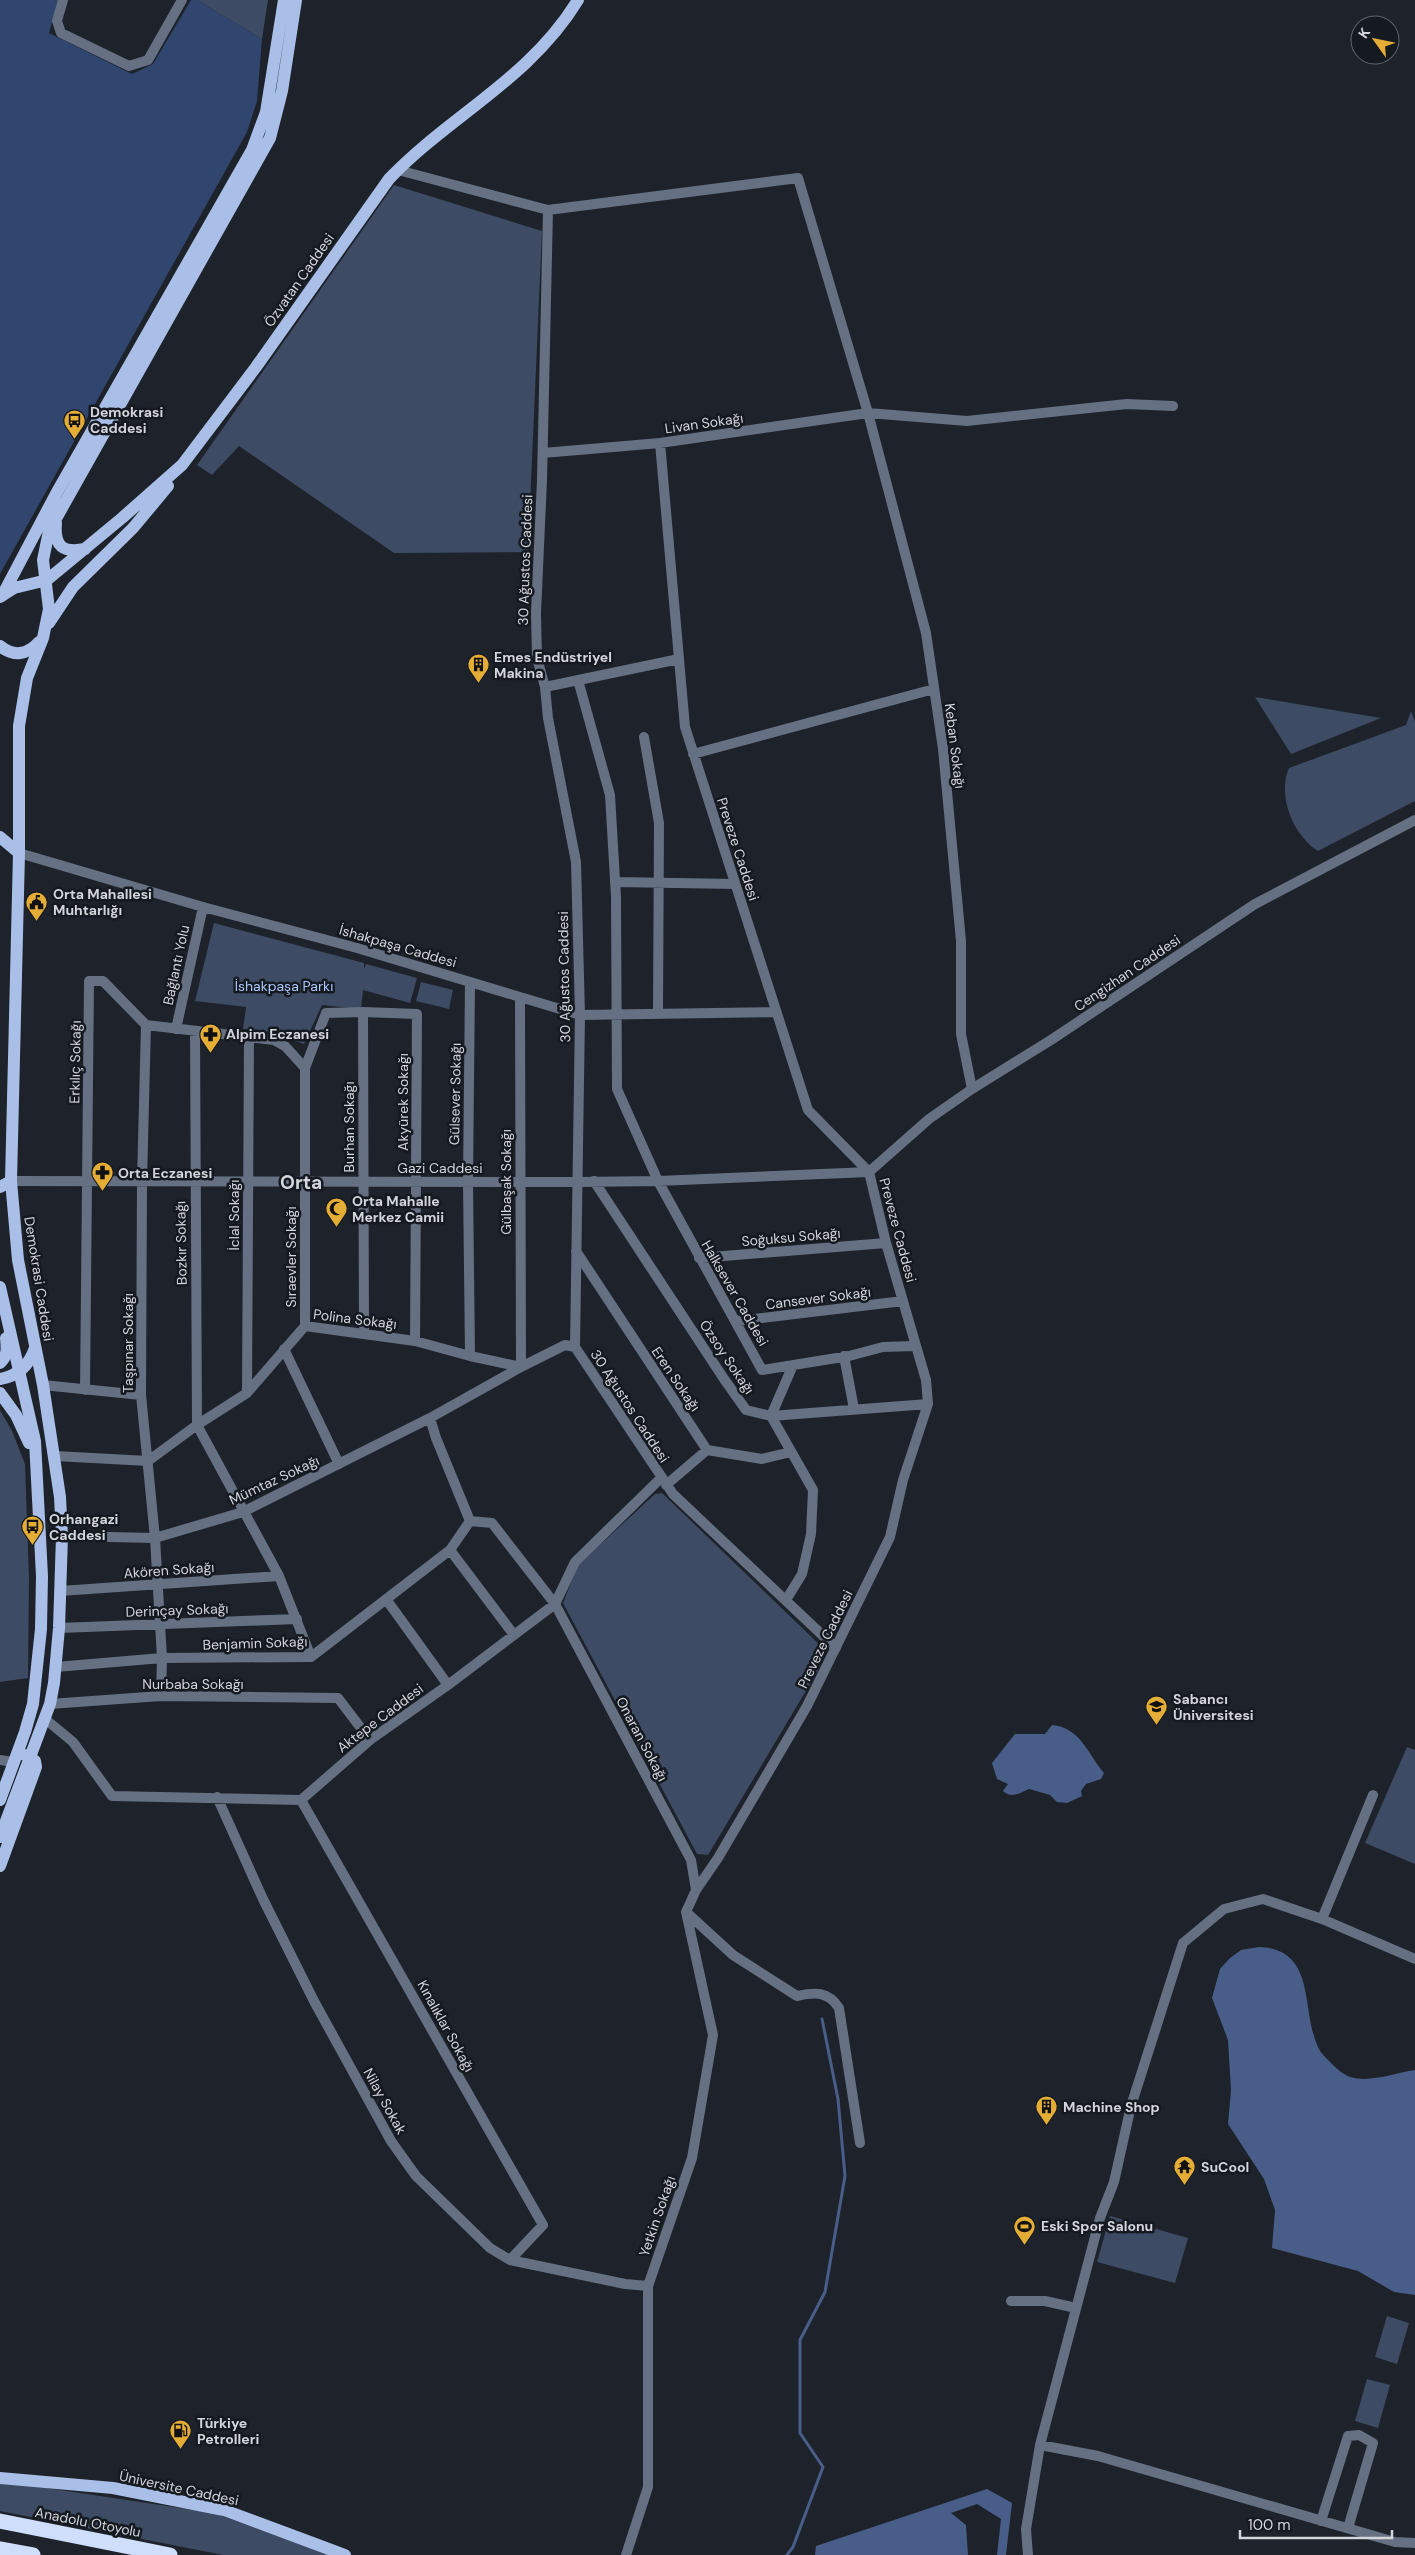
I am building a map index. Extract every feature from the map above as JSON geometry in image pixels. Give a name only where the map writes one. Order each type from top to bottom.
[{"type":"highway","name":"Anadolu Otoyolu","points":[[0,2521],[170,2555]]},
{"type":"highway","points":[[0,2549],[33,2555]]},
{"type":"main road","points":[[0,598],[57,492],[252,150],[266,112],[284,0]]},
{"type":"main road","name":"Demokrasi Caddesi","points":[[0,1837],[50,1704],[56,1667],[59,1628],[62,1536],[55,1456],[6,1184],[19,854],[19,726],[21,704],[27,678],[44,634],[49,609],[43,566],[45,545],[49,531],[56,518],[270,138],[282,91],[296,0]]},
{"type":"main road","name":"Özvatan Caddesi","points":[[46,580],[85,549],[182,465],[256,367],[379,192],[398,170],[520,70],[553,37],[578,0]]},
{"type":"main road","points":[[0,646],[12,653],[22,654],[32,650],[73,587],[148,512],[182,465]]},
{"type":"main road","points":[[56,518],[55,536],[61,546],[69,550],[85,549]]},
{"type":"main road","points":[[0,598],[14,588],[46,580]]},
{"type":"main road","points":[[26,586],[36,590],[43,597],[49,609]]},
{"type":"main road","points":[[0,837],[19,854]]},
{"type":"main road","points":[[0,1287],[37,1459],[42,1576],[38,1668],[32,1704],[0,1800]]},
{"type":"main road","points":[[0,1363],[5,1358],[7,1352],[5,1308]]},
{"type":"main road","points":[[0,1379],[19,1372],[32,1358],[35,1348]]},
{"type":"main road","points":[[0,1393],[16,1415],[37,1459]]},
{"type":"main road","points":[[0,1866],[36,1767],[35,1760],[30,1756],[17,1757],[14,1762]]},
{"type":"main road","name":"Üniversite Caddesi","points":[[0,2478],[113,2488],[224,2510],[345,2555]]},
{"type":"street","points":[[64,0],[57,21],[61,33],[129,66],[148,60],[182,0]]},
{"type":"street","points":[[398,170],[548,210]]},
{"type":"street","name":"Keban Sokağı","points":[[548,210],[798,178],[868,413],[926,633],[943,749],[961,941],[961,1034],[972,1089]]},
{"type":"street","name":"30 Ağustos Caddesi","points":[[548,210],[543,452],[536,613],[537,658],[545,687],[576,862],[580,1015],[575,1346],[664,1482],[836,1648]]},
{"type":"street","name":"Livan Sokağı","points":[[543,452],[660,443],[868,413],[967,421],[1127,404],[1174,406]]},
{"type":"street","name":"Preveze Caddesi","points":[[660,443],[685,727],[808,1110],[869,1172],[886,1243],[926,1380],[928,1404],[903,1480],[890,1537],[807,1706],[718,1858],[696,1890]]},
{"type":"street","points":[[545,687],[679,659]]},
{"type":"street","points":[[578,680],[610,795],[615,882],[616,1013]]},
{"type":"street","points":[[693,754],[934,689]]},
{"type":"street","points":[[644,737],[659,823],[658,1014]]},
{"type":"street","name":"Cengizhan Caddesi","points":[[869,1172],[929,1119],[972,1089],[1051,1040],[1255,904],[1415,820]]},
{"type":"street","name":"İshakpaşa Caddesi","points":[[19,854],[203,907],[357,948],[580,1015],[776,1012]]},
{"type":"street","points":[[615,882],[735,884]]},
{"type":"street","name":"Bağlantı Yolu","points":[[176,1029],[203,907]]},
{"type":"street","name":"Erkılıç Sokağı","points":[[85,1390],[90,981],[103,981],[146,1025]]},
{"type":"street","name":"Gülsever Sokağı","points":[[470,982],[468,1182],[470,1356]]},
{"type":"street","name":"Gülbaşak Sokağı","points":[[520,997],[521,1367]]},
{"type":"street","name":"Burhan Sokağı","points":[[363,1012],[364,1332]]},
{"type":"street","name":"Sıraevler Sokağı","points":[[305,1326],[304,1068],[326,1013],[417,1014]]},
{"type":"street","name":"Halksever Caddesi","points":[[616,1013],[617,1089],[658,1181],[699,1258],[737,1321],[762,1370],[844,1356],[883,1347],[915,1346]]},
{"type":"street","name":"Akyürek Sokağı","points":[[415,1341],[417,1014]]},
{"type":"street","points":[[146,1025],[274,1040],[285,1046],[304,1068]]},
{"type":"street","name":"Taşpınar Sokağı","points":[[146,1025],[142,1182],[141,1394],[145,1454],[148,1461],[155,1538],[162,1658],[162,1696]]},
{"type":"street","name":"Bozkır Sokağı","points":[[195,1031],[194,1182],[197,1425]]},
{"type":"street","name":"İclal Sokağı","points":[[247,1393],[249,1037]]},
{"type":"street","name":"Gazi Caddesi","points":[[6,1184],[87,1182],[658,1181],[869,1172]]},
{"type":"street","name":"Özsoy Sokağı","points":[[594,1181],[746,1410],[771,1416],[928,1404]]},
{"type":"street","name":"Soğuksu Sokağı","points":[[699,1258],[886,1243]]},
{"type":"street","name":"Eren Sokağı","points":[[576,1251],[707,1450]]},
{"type":"street","name":"Cansever Sokağı","points":[[737,1321],[903,1301]]},
{"type":"street","name":"Polina Sokağı","points":[[148,1461],[197,1425],[247,1393],[305,1326],[364,1332],[415,1341],[521,1367]]},
{"type":"street","points":[[521,1367],[565,1345],[575,1346]]},
{"type":"street","points":[[284,1349],[340,1464]]},
{"type":"street","points":[[844,1356],[854,1409]]},
{"type":"street","points":[[786,1600],[802,1574],[811,1534],[813,1490],[771,1416],[793,1365]]},
{"type":"street","name":"Mümtaz Sokağı","points":[[62,1536],[155,1538],[243,1512],[430,1418],[521,1367]]},
{"type":"street","points":[[43,1385],[141,1394]]},
{"type":"street","points":[[430,1418],[436,1438],[470,1521]]},
{"type":"street","points":[[197,1425],[279,1576],[311,1657]]},
{"type":"street","points":[[707,1450],[762,1458],[791,1452]]},
{"type":"street","name":"Aktepe Caddesi","points":[[301,1800],[370,1740],[448,1685],[554,1604],[575,1562],[664,1482],[707,1450]]},
{"type":"street","points":[[55,1456],[148,1461]]},
{"type":"street","name":"Benjamin Sokağı","points":[[56,1667],[162,1658],[311,1657],[450,1550],[470,1521]]},
{"type":"street","name":"Onaran Sokağı","points":[[470,1521],[492,1523],[554,1604],[691,1860],[696,1890]]},
{"type":"street","points":[[450,1550],[514,1635]]},
{"type":"street","name":"Akören Sokağı","points":[[60,1591],[279,1576]]},
{"type":"street","points":[[386,1599],[448,1685]]},
{"type":"street","name":"Derinçay Sokağı","points":[[59,1628],[297,1619]]},
{"type":"street","name":"Nurbaba Sokağı","points":[[50,1704],[162,1696],[338,1698],[370,1740]]},
{"type":"street","points":[[44,1718],[74,1742],[112,1796],[301,1800]]},
{"type":"street","points":[[0,1760],[14,1762]]},
{"type":"street","points":[[1322,1918],[1373,1795]]},
{"type":"street","name":"Nilay Sokak","points":[[217,1797],[263,1899],[310,1994],[391,2141],[416,2176],[490,2248],[510,2260],[625,2284],[648,2286]]},
{"type":"street","name":"Kınalıklar Sokağı","points":[[301,1800],[543,2226],[510,2260]]},
{"type":"street","points":[[696,1890],[686,1912],[733,1955],[797,1996],[819,1992],[834,2000],[839,2008],[860,2143]]},
{"type":"street","points":[[1028,2555],[1026,2529],[1040,2445],[1100,2218],[1114,2182],[1131,2106],[1184,1943],[1224,1909],[1263,1899],[1322,1918],[1415,1959]]},
{"type":"street","name":"Yetkin Sokağı","points":[[626,2555],[648,2487],[648,2286],[692,2158],[713,2035],[686,1912]]},
{"type":"street","points":[[1011,2301],[1045,2301],[1076,2308]]},
{"type":"street","points":[[1320,2521],[1348,2436],[1359,2435],[1373,2443],[1348,2528]]},
{"type":"street","points":[[1040,2445],[1098,2456],[1396,2542],[1415,2543]]},
{"type":"green space","points":[[197,0],[268,0],[262,39]]},
{"type":"green space","points":[[394,185],[542,231],[528,552],[394,553],[239,446],[212,475],[197,465]]},
{"type":"green space","points":[[1255,697],[1381,718],[1291,754]]},
{"type":"green space","points":[[1411,711],[1415,721],[1415,801],[1318,851],[1301,835],[1290,814],[1285,791],[1289,768],[1406,725]]},
{"type":"green space","name":"İshakpaşa Parkı","points":[[214,923],[364,963],[364,969],[366,964],[417,978],[410,1003],[363,990],[361,1009],[322,1005],[304,1044],[263,1031],[243,1029],[246,1007],[195,1001]]},
{"type":"green space","points":[[421,982],[453,990],[449,1009],[416,1001]]},
{"type":"green space","points":[[0,1410],[12,1431],[25,1464],[29,1578],[28,1678],[0,1682]]},
{"type":"green space","points":[[662,1493],[821,1646],[819,1669],[708,1855],[697,1854],[563,1603],[578,1565],[655,1494]]},
{"type":"green space","points":[[1407,1747],[1415,1750],[1415,1864],[1365,1843]]},
{"type":"green space","points":[[1110,2216],[1188,2238],[1175,2283],[1097,2262]]},
{"type":"green space","points":[[1387,2316],[1409,2323],[1397,2364],[1375,2357]]},
{"type":"green space","points":[[1367,2379],[1390,2385],[1378,2428],[1355,2421]]},
{"type":"green space","points":[[0,2481],[214,2513],[329,2555],[223,2555],[0,2511]]},
{"type":"shaded area","points":[[0,0],[58,0],[49,33],[132,74],[153,64],[191,0],[197,0],[262,39],[257,101],[247,132],[0,574]]},
{"type":"shaded area","points":[[1052,1725],[1062,1727],[1077,1736],[1104,1773],[1101,1779],[1086,1784],[1081,1791],[1082,1796],[1067,1803],[1057,1802],[1050,1795],[1029,1789],[1009,1795],[1003,1791],[1008,1784],[997,1779],[992,1763],[1015,1734],[1045,1734]]},
{"type":"shaded area","points":[[1259,1947],[1278,1950],[1291,1959],[1299,1970],[1304,1985],[1313,2034],[1319,2049],[1341,2072],[1350,2077],[1366,2079],[1415,2070],[1415,2295],[1394,2292],[1358,2271],[1272,2248],[1275,2210],[1264,2179],[1228,2124],[1231,2090],[1228,2040],[1212,1998],[1220,1969],[1230,1958],[1241,1950]]},
{"type":"shaded area","points":[[987,2489],[1012,2503],[1006,2555],[997,2555],[1001,2519],[977,2504],[951,2513],[966,2525],[968,2555],[815,2555],[816,2546]]},
{"type":"waterway","points":[[787,2555],[793,2547],[823,2467],[800,2433],[800,2340],[825,2292],[845,2176],[838,2099],[822,2019]]},
{"type":"place","name":"Demokrasi Caddesi","points":[[74,439]]},
{"type":"place","name":"Emes Endüstriyel Makina","points":[[478,684]]},
{"type":"place","name":"Orta Mahallesi Muhtarlığı","points":[[37,921]]},
{"type":"place","name":"Alpim Eczanesi","points":[[210,1053]]},
{"type":"place","name":"Orta Eczanesi","points":[[102,1192]]},
{"type":"place","name":"Orta Mahalle Merkez Camii","points":[[336,1228]]},
{"type":"place","name":"Orhangazi Caddesi","points":[[33,1546]]},
{"type":"place","name":"Sabancı Üniversitesi","points":[[1157,1726]]},
{"type":"place","name":"Machine Shop","points":[[1047,2126]]},
{"type":"place","name":"SuCool","points":[[1185,2186]]},
{"type":"place","name":"Eski Spor Salonu","points":[[1025,2245]]},
{"type":"place","name":"Türkiye Petrolleri","points":[[181,2450]]},
{"type":"district","name":"Orta","points":[[301,1182]]}]
